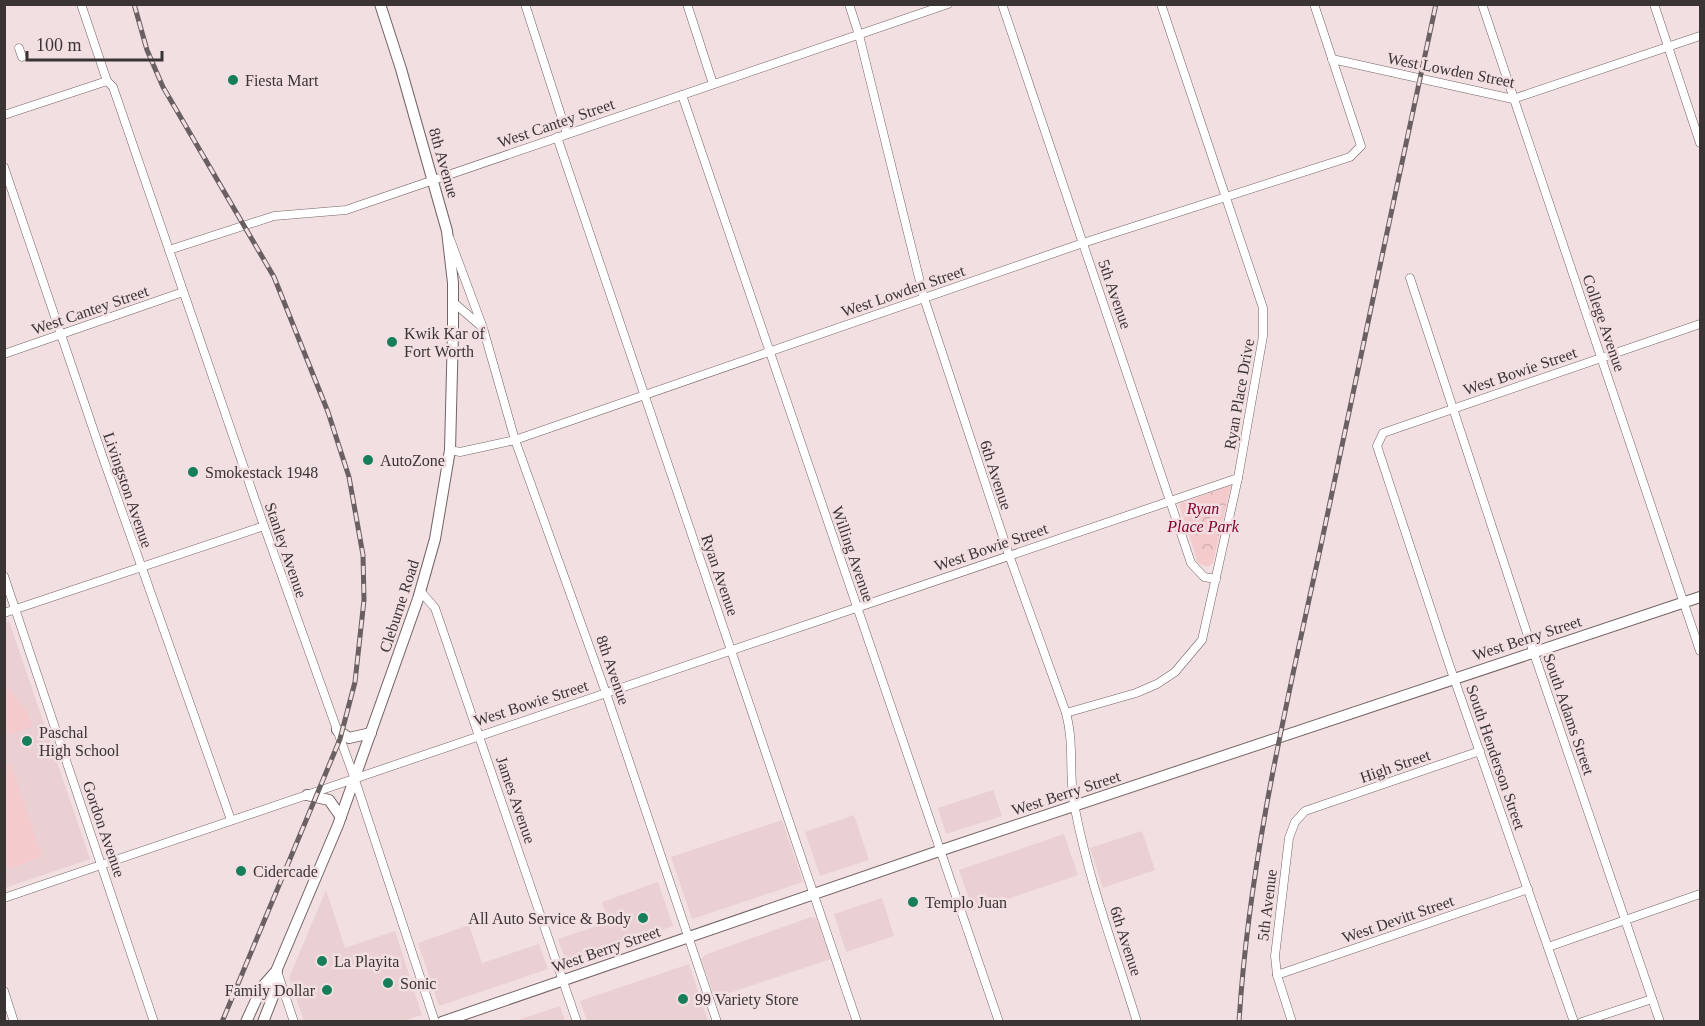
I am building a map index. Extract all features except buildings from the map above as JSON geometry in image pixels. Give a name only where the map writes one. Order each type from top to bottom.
[{"type":"main road","name":"8th Avenue","points":[[380,4],[434,179],[447,231]]},
{"type":"main road","name":"Cleburne Road","points":[[263,1022],[274,994],[277,969],[341,817],[371,733],[421,591],[435,539],[450,450],[453,388],[453,302],[447,231]]},
{"type":"main road","name":"West Berry Street","points":[[442,1022],[939,851],[1701,597]]},
{"type":"main road","points":[[337,730],[349,738],[371,733]]},
{"type":"main road","points":[[307,795],[329,800],[341,817]]},
{"type":"main road","name":"Cleburne Road","points":[[246,1022],[262,987],[277,969]]},
{"type":"street","name":"Stanley Avenue","points":[[81,4],[354,777],[435,1022]]},
{"type":"street","points":[[525,4],[567,134]]},
{"type":"street","points":[[687,4],[713,84]]},
{"type":"street","name":"6th Avenue","points":[[849,4],[859,35],[924,298],[1009,555],[1066,713],[1071,733],[1074,806],[1084,855],[1137,1022]]},
{"type":"street","name":"West Cantey Street","points":[[169,250],[274,216],[346,210],[948,4]]},
{"type":"street","name":"5th Avenue","points":[[1002,4],[1191,563],[1204,577],[1216,579]]},
{"type":"street","name":"Ryan Place Drive","points":[[1066,713],[1136,693],[1175,672],[1202,640],[1238,478],[1264,322],[1263,308],[1161,4]]},
{"type":"street","points":[[1314,4],[1332,59]]},
{"type":"street","name":"College Avenue","points":[[1482,4],[1701,651]]},
{"type":"street","points":[[1654,4],[1701,143]]},
{"type":"street","name":"West Lowden Street","points":[[1332,59],[1513,99],[1701,36]]},
{"type":"street","points":[[19,48],[22,57]]},
{"type":"street","name":"West Lowden Street","points":[[450,450],[460,452],[515,440],[1083,243],[1226,195],[1350,157],[1361,146],[1332,59]]},
{"type":"street","points":[[4,115],[110,84]]},
{"type":"street","name":"Willing Avenue","points":[[682,95],[999,1022]]},
{"type":"street","name":"Ryan Avenue","points":[[557,137],[857,1022]]},
{"type":"street","name":"Livingston Avenue","points":[[4,167],[141,567],[231,820]]},
{"type":"street","name":"8th Avenue","points":[[447,231],[463,268],[515,440],[606,693],[717,1022]]},
{"type":"street","name":"South Adams Street","points":[[1410,278],[1451,409],[1659,1022]]},
{"type":"street","name":"West Cantey Street","points":[[4,354],[183,292]]},
{"type":"street","points":[[453,302],[483,328]]},
{"type":"street","name":"West Bowie Street","points":[[1383,433],[1701,324]]},
{"type":"street","name":"South Henderson Street","points":[[1383,433],[1377,446],[1454,678],[1574,1022]]},
{"type":"street","name":"West Bowie Street","points":[[4,898],[1238,478]]},
{"type":"street","points":[[4,613],[264,526]]},
{"type":"street","name":"Gordon Avenue","points":[[4,576],[154,1022]]},
{"type":"street","name":"James Avenue","points":[[421,591],[435,608],[577,1022]]},
{"type":"street","name":"High Street","points":[[1320,807],[1480,751]]},
{"type":"street","name":"5th Avenue","points":[[1292,1022],[1277,975],[1275,956],[1289,838],[1295,822],[1305,811],[1320,807]]},
{"type":"street","name":"West Devitt Street","points":[[1277,975],[1528,889]]},
{"type":"street","points":[[1548,947],[1701,894]]},
{"type":"street","points":[[277,969],[294,1022]]},
{"type":"street","points":[[4,992],[14,1022]]},
{"type":"street","points":[[1582,1022],[1652,999]]},
{"type":"shaded area","name":"Paschal High School","points":[[9,621],[90,859],[5,888],[4,623]]},
{"type":"shaded area","points":[[993,790],[1002,816],[946,834],[938,808]]},
{"type":"shaded area","points":[[854,815],[869,860],[820,876],[805,832]]},
{"type":"shaded area","points":[[782,820],[803,882],[692,919],[671,857]]},
{"type":"shaded area","points":[[1142,831],[1155,870],[1103,888],[1090,848]]},
{"type":"shaded area","points":[[1064,834],[1078,875],[973,911],[959,870]]},
{"type":"shaded area","points":[[658,882],[673,926],[566,963],[558,939],[609,922],[602,902]]},
{"type":"shaded area","points":[[326,890],[345,948],[395,931],[422,1015],[402,1021],[304,1021],[289,978]]},
{"type":"shaded area","points":[[882,898],[894,936],[846,952],[834,914]]},
{"type":"shaded area","points":[[811,917],[816,918],[831,959],[715,998],[701,959],[705,955]]},
{"type":"shaded area","points":[[469,925],[482,963],[539,944],[548,969],[439,1006],[418,943]]},
{"type":"shaded area","points":[[689,964],[708,1021],[587,1021],[580,1001]]},
{"type":"shaded area","points":[[560,1006],[565,1021],[515,1021]]},
{"type":"green space","name":"Ryan Place Park","points":[[1231,485],[1213,563],[1208,567],[1198,563],[1179,504]]},
{"type":"green space","points":[[4,683],[26,711],[32,727],[5,736]]},
{"type":"green space","points":[[11,764],[42,857],[5,870],[5,766]]},
{"type":"railway","points":[[134,4],[147,50],[163,87],[274,277],[328,412],[349,477],[363,555],[364,600],[355,682],[340,739],[222,1022]]},
{"type":"railway","points":[[1239,1022],[1251,901],[1271,782],[1436,4]]},
{"type":"place","name":"Fiesta Mart","points":[[233,80]]},
{"type":"place","name":"Kwik Kar of Fort Worth","points":[[392,342]]},
{"type":"place","name":"AutoZone","points":[[368,460]]},
{"type":"place","name":"Smokestack 1948","points":[[193,472]]},
{"type":"place","name":"Paschal High School","points":[[27,741]]},
{"type":"place","name":"Cidercade","points":[[241,871]]},
{"type":"place","name":"Templo Juan","points":[[913,902]]},
{"type":"place","name":"All Auto Service & Body","points":[[643,918]]},
{"type":"place","name":"La Playita","points":[[322,961]]},
{"type":"place","name":"Sonic","points":[[388,983]]},
{"type":"place","name":"Family Dollar","points":[[327,990]]},
{"type":"place","name":"99 Variety Store","points":[[683,999]]}]
